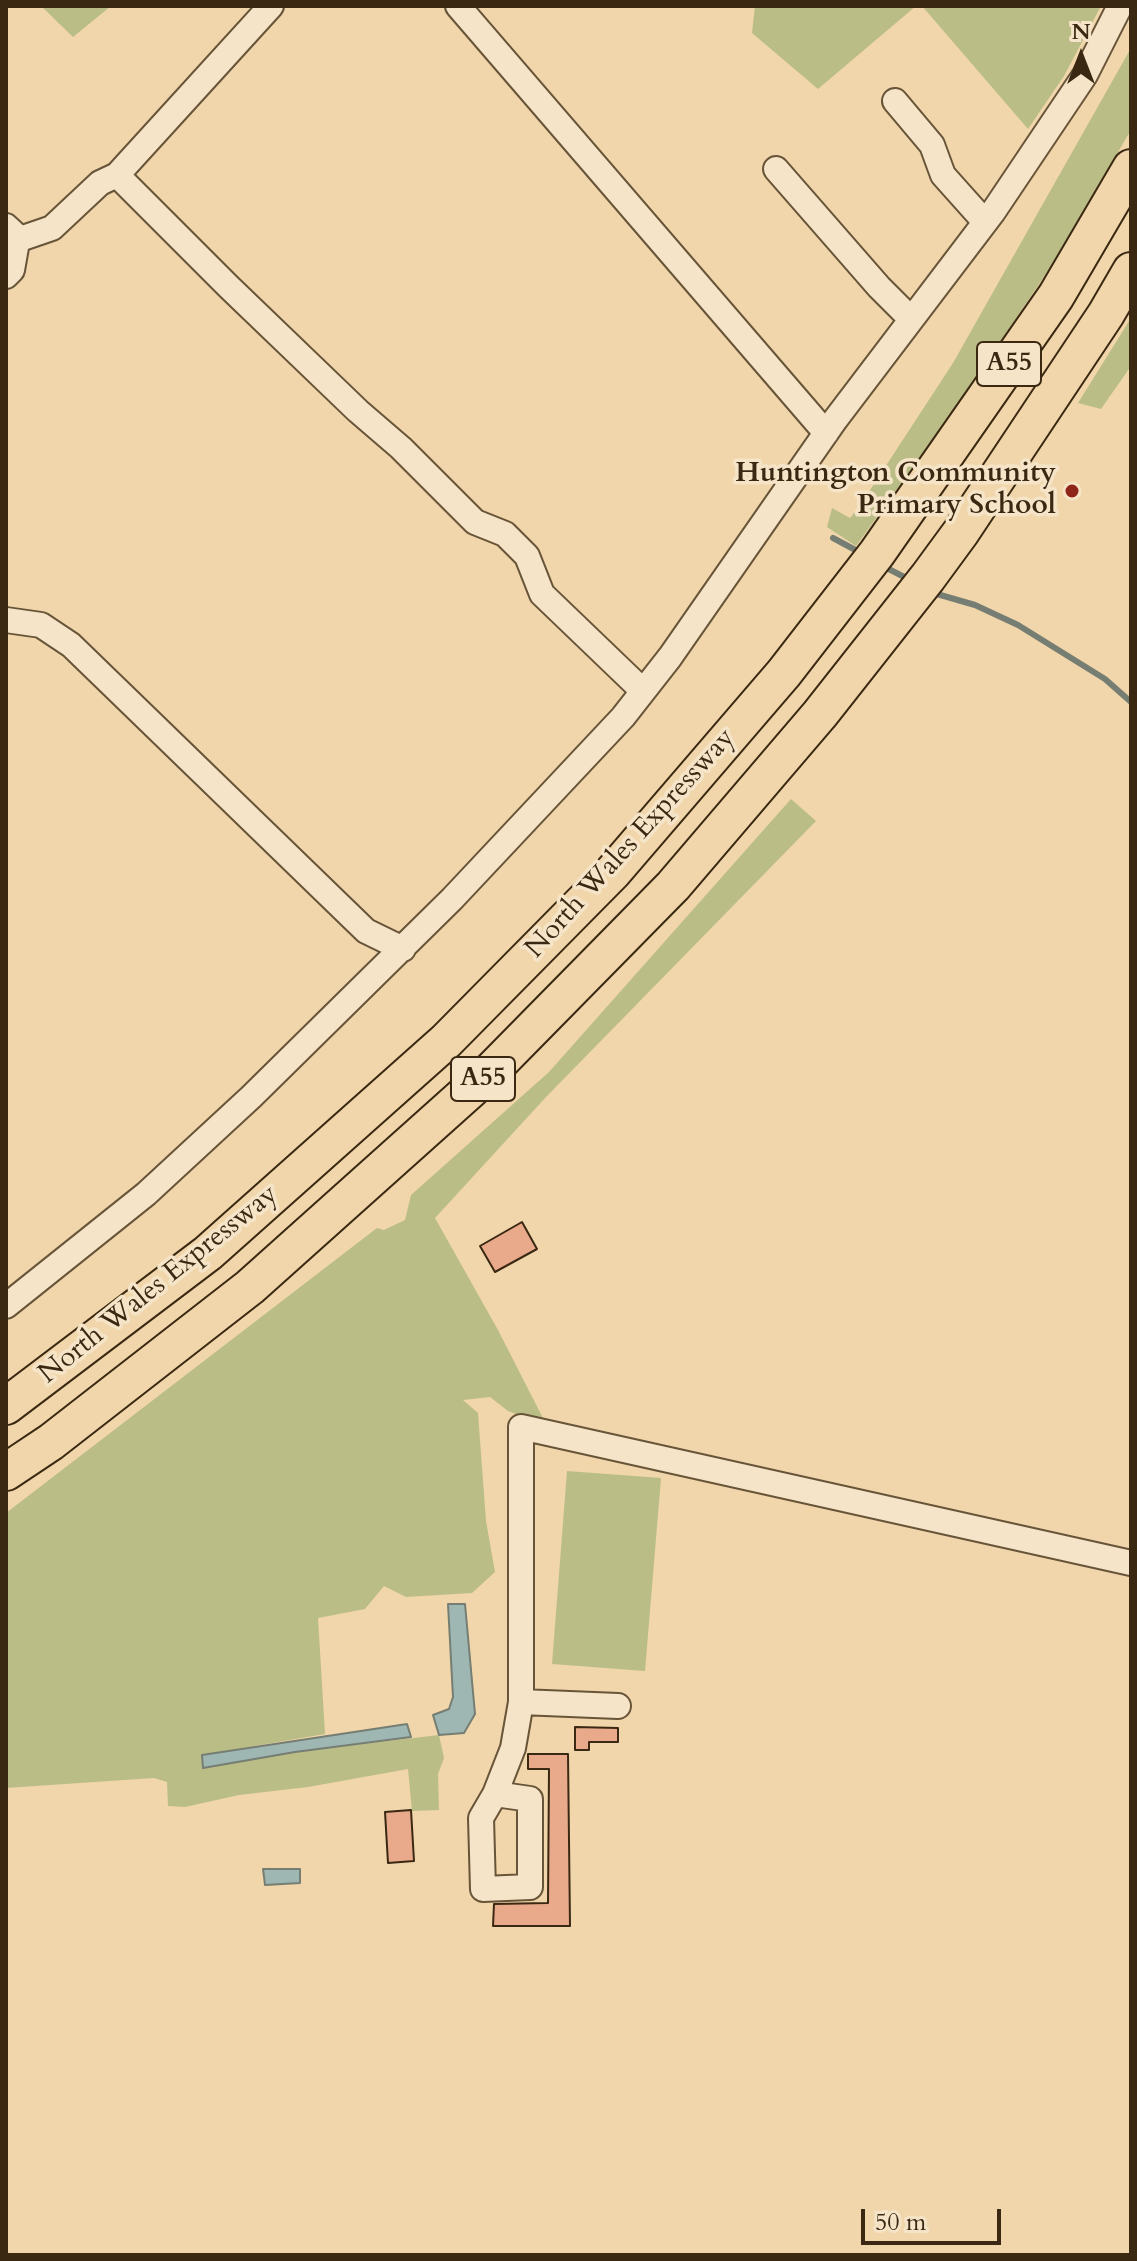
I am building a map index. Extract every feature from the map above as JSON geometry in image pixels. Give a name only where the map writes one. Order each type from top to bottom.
[{"type":"highway","name":"North Wales Expressway","points":[[6,1406],[208,1253],[446,1041],[613,872],[784,673],[877,553],[1056,296],[1131,168]]},
{"type":"highway","name":"North Wales Expressway","points":[[6,1472],[51,1442],[250,1287],[489,1073],[673,886],[820,714],[928,577],[1055,391],[1131,271]]},
{"type":"lane","points":[[12,231],[20,239],[52,228],[100,183],[117,175],[271,6]]},
{"type":"lane","points":[[458,6],[826,433]]},
{"type":"lane","points":[[6,1306],[146,1194],[251,1097],[403,949],[623,717],[679,644],[826,433],[985,222],[1085,75],[1120,6]]},
{"type":"lane","points":[[895,101],[932,145],[943,175],[985,222]]},
{"type":"lane","points":[[776,169],[911,319]]},
{"type":"lane","points":[[117,175],[229,287],[475,522],[505,534],[527,556],[542,594],[643,691]]},
{"type":"lane","points":[[6,276],[12,270],[12,231]]},
{"type":"lane","points":[[6,620],[41,625],[71,645],[366,931],[403,949]]},
{"type":"lane","points":[[495,1794],[513,1748],[521,1702],[521,1427],[1131,1563]]},
{"type":"lane","points":[[521,1702],[618,1706]]},
{"type":"green space","points":[[41,6],[111,6],[73,37]]},
{"type":"green space","points":[[755,6],[916,6],[818,89],[752,33]]},
{"type":"green space","points":[[922,6],[1101,6],[1064,76],[1028,129]]},
{"type":"green space","points":[[1131,48],[1131,130],[1066,244],[959,403],[856,546],[827,527],[832,508],[850,518],[953,363]]},
{"type":"green space","points":[[1131,318],[1131,366],[1101,409],[1078,403]]},
{"type":"green space","points":[[791,799],[816,821],[547,1096],[435,1218],[547,1426],[508,1411],[490,1397],[463,1400],[478,1413],[486,1521],[495,1572],[472,1593],[406,1597],[384,1586],[365,1609],[318,1618],[325,1734],[202,1755],[204,1768],[295,1752],[439,1735],[444,1758],[438,1774],[439,1810],[412,1811],[408,1769],[308,1787],[239,1795],[185,1807],[168,1806],[167,1782],[154,1778],[6,1788],[6,1513],[377,1228],[384,1230],[405,1220],[411,1195],[549,1072]]},
{"type":"green space","points":[[567,1471],[661,1478],[645,1671],[552,1664]]},
{"type":"water","points":[[448,1604],[465,1604],[475,1714],[464,1733],[439,1735],[433,1715],[449,1709],[453,1697]]},
{"type":"water","points":[[407,1724],[411,1737],[203,1768],[202,1755]]},
{"type":"water","points":[[263,1869],[300,1869],[300,1883],[265,1885]]},
{"type":"building","points":[[522,1222],[537,1249],[495,1272],[480,1246]]},
{"type":"building","points":[[575,1727],[618,1728],[618,1742],[589,1742],[589,1750],[575,1750]]},
{"type":"building","points":[[528,1754],[568,1754],[570,1926],[493,1926],[494,1904],[548,1903],[549,1769],[528,1769]]},
{"type":"building","points":[[411,1810],[414,1861],[388,1863],[385,1812]]},
{"type":"waterway","points":[[833,538],[861,553]]},
{"type":"waterway","points":[[881,565],[910,580]]},
{"type":"waterway","points":[[930,592],[975,605],[1018,625],[1105,679],[1131,702]]},
{"type":"place","name":"Huntington Community Primary School","points":[[1072,491]]}]
